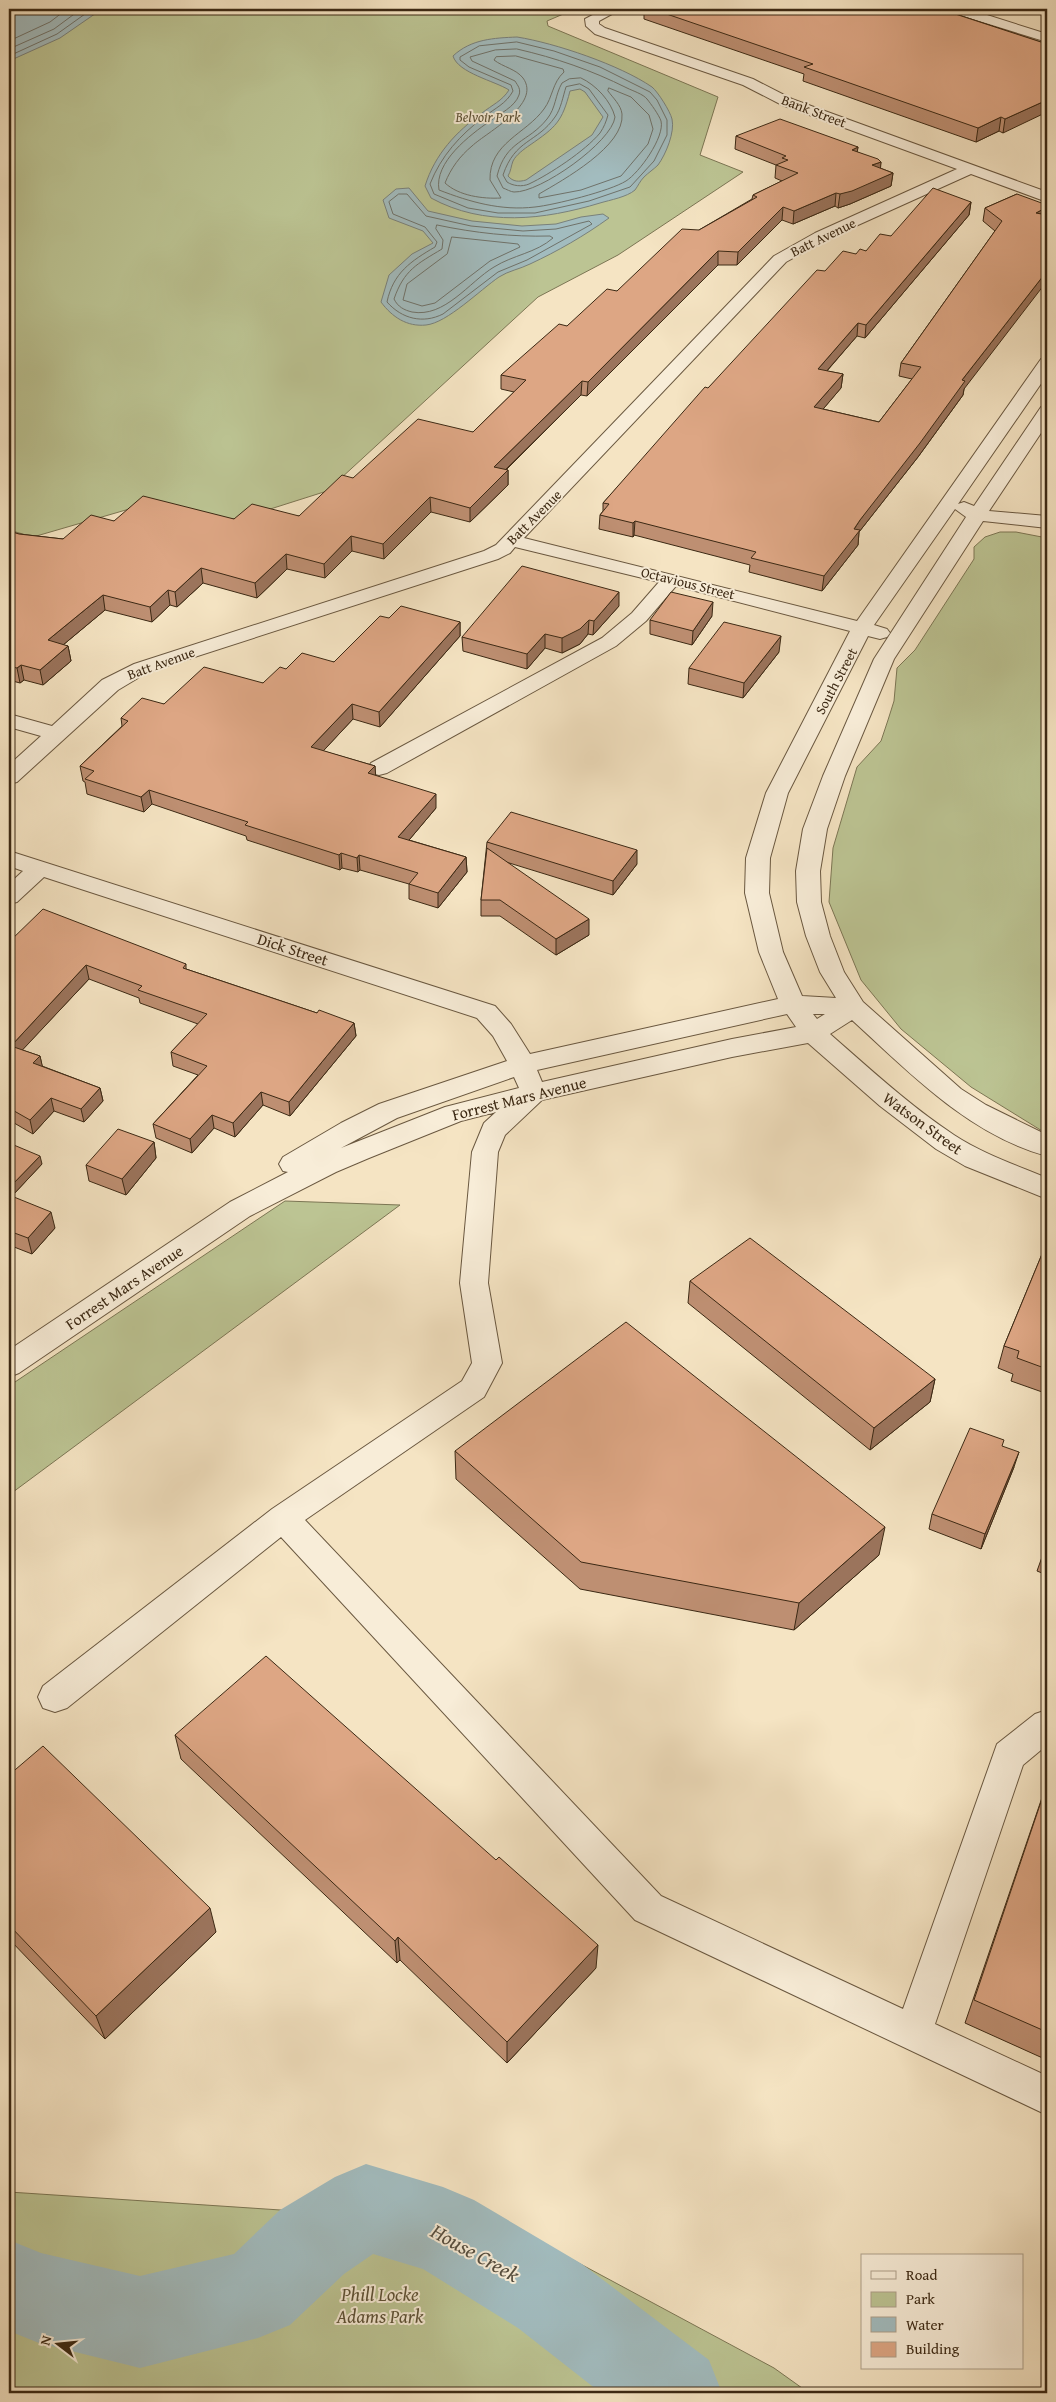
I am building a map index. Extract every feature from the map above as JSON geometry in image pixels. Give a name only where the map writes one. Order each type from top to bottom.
[{"type":"street","name":"Bank Street","points":[[579,9],[594,19],[600,31],[748,82],[787,102],[1045,196]]},
{"type":"street","points":[[594,19],[614,9]]},
{"type":"street","points":[[955,9],[1047,38]]},
{"type":"street","name":"Batt Avenue","points":[[9,778],[110,685],[141,668],[491,555],[513,541],[780,259],[821,236],[971,169]]},
{"type":"street","name":"South Street","points":[[813,1033],[793,1004],[781,980],[767,936],[757,893],[758,858],[776,793],[862,628],[1047,363]]},
{"type":"street","name":"South Street","points":[[854,1008],[832,972],[818,936],[809,902],[808,871],[815,829],[834,776],[868,694],[896,638],[912,617],[982,507],[1047,411]]},
{"type":"street","points":[[951,500],[1047,522]]},
{"type":"street","name":"Octavious Street","points":[[513,541],[672,579],[896,638]]},
{"type":"street","points":[[379,768],[609,642],[639,617],[672,579]]},
{"type":"street","points":[[9,720],[56,734]]},
{"type":"street","name":"Dick Street","points":[[9,858],[486,1012],[504,1030],[534,1093]]},
{"type":"street","points":[[9,897],[40,868]]},
{"type":"street","name":"Forrest Mars Avenue","points":[[9,1365],[240,1209],[285,1170],[350,1130],[409,1103],[522,1065],[793,1004],[854,1008]]},
{"type":"street","points":[[813,1033],[854,1008],[952,1095],[999,1124],[1047,1146]]},
{"type":"street","name":"Forrest Mars Avenue","points":[[240,1209],[326,1165],[423,1125],[534,1093],[732,1048],[813,1033]]},
{"type":"street","name":"Watson Street","points":[[813,1033],[889,1100],[945,1142],[974,1159],[1043,1182]]},
{"type":"street","points":[[54,1697],[283,1518],[473,1389],[487,1363],[474,1283],[484,1152],[493,1130],[534,1093]]},
{"type":"street","points":[[283,1518],[648,1908],[1047,2096]]},
{"type":"street","points":[[913,2033],[1009,1755],[1047,1725]]},
{"type":"green space","name":"Belvoir Park","points":[[9,9],[575,9],[547,21],[548,26],[718,97],[700,155],[743,172],[618,255],[538,297],[327,491],[220,525],[143,505],[33,537],[9,530]]},
{"type":"green space","points":[[1000,532],[1016,532],[1047,538],[1047,1134],[971,1087],[901,1029],[861,980],[829,902],[833,848],[857,767],[881,741],[894,701],[897,668],[915,650],[974,559],[974,547],[985,537]]},
{"type":"green space","points":[[285,1201],[400,1205],[9,1495],[9,1386]]},
{"type":"green space","name":"Phill Locke Adams Park","points":[[9,2192],[356,2215],[366,2208],[396,2217],[506,2224],[774,2368],[809,2393],[9,2393]]},
{"type":"water","points":[[9,9],[102,9],[60,38],[9,61]]},
{"type":"water","points":[[517,37],[550,44],[587,56],[623,71],[654,89],[664,102],[671,116],[673,124],[671,136],[667,149],[658,165],[641,180],[635,190],[623,196],[579,209],[536,217],[514,218],[472,213],[451,207],[431,198],[425,186],[434,164],[441,154],[455,136],[500,100],[509,90],[469,72],[456,62],[453,56],[467,46],[483,40]],"holes":[[[580,89],[585,92],[603,117],[592,135],[526,180],[516,181],[510,178],[508,176],[514,159],[557,123],[564,110],[570,91]]]},
{"type":"water","points":[[409,188],[428,211],[472,221],[522,226],[556,224],[581,217],[603,214],[609,218],[561,248],[499,277],[444,318],[434,323],[419,325],[406,323],[401,320],[381,302],[389,275],[412,254],[433,243],[423,231],[389,218],[383,200],[396,189]]},
{"type":"building","points":[[652,9],[940,9],[1047,44],[1047,100],[1005,119],[1001,117],[978,128],[804,67],[813,64]]},
{"type":"building","points":[[780,119],[858,147],[852,150],[878,159],[881,162],[872,165],[893,173],[852,191],[836,193],[794,211],[783,207],[738,252],[718,251],[588,382],[582,381],[494,467],[508,470],[470,508],[430,497],[383,544],[351,536],[324,564],[286,554],[255,583],[201,568],[175,592],[168,590],[150,607],[103,595],[48,640],[68,646],[40,670],[21,665],[17,668],[9,666],[9,531],[19,534],[63,539],[91,515],[114,521],[143,496],[234,519],[252,504],[299,516],[342,475],[353,478],[418,419],[473,432],[526,380],[501,375],[559,324],[567,326],[607,289],[617,291],[682,229],[699,230],[757,197],[753,195],[798,173],[776,165],[788,160],[782,158],[786,156],[736,136]]},
{"type":"building","points":[[933,188],[971,202],[866,325],[858,323],[818,369],[843,374],[814,407],[879,422],[921,367],[901,363],[1002,221],[985,208],[1017,194],[1047,205],[1047,207],[1036,213],[1047,215],[1047,271],[962,380],[965,381],[860,520],[854,529],[860,530],[824,576],[751,558],[756,552],[635,521],[633,523],[600,515],[609,504],[603,503],[705,387],[708,388],[817,270],[825,271],[843,251],[856,254],[860,249],[866,251],[880,234],[891,236]]},
{"type":"building","points":[[522,566],[619,592],[594,621],[589,620],[580,629],[562,638],[545,634],[527,654],[462,637]]},
{"type":"building","points":[[671,592],[713,602],[693,631],[650,620]]},
{"type":"building","points":[[401,606],[460,622],[379,712],[352,704],[311,747],[375,766],[368,773],[436,794],[398,837],[466,857],[438,893],[409,884],[418,873],[359,855],[357,858],[341,853],[339,855],[245,825],[248,822],[149,790],[141,797],[85,779],[94,771],[80,766],[128,721],[121,718],[142,698],[164,704],[204,667],[263,683],[280,667],[286,669],[302,653],[334,662],[380,616],[389,618]]},
{"type":"building","points":[[724,622],[781,636],[744,683],[689,668]]},
{"type":"building","points":[[511,812],[637,850],[613,881],[487,842]]},
{"type":"building","points":[[487,848],[589,919],[556,939],[500,900],[481,900]]},
{"type":"building","points":[[43,909],[186,964],[183,968],[317,1013],[319,1010],[354,1023],[289,1102],[261,1092],[233,1123],[212,1115],[190,1139],[153,1124],[207,1066],[171,1052],[207,1014],[138,990],[142,986],[86,965],[11,1046],[40,1056],[33,1063],[100,1088],[81,1109],[51,1098],[30,1120],[9,1108],[9,942]]},
{"type":"building","points":[[118,1129],[154,1142],[122,1179],[86,1165]]},
{"type":"building","points":[[9,1143],[40,1156],[9,1188]]},
{"type":"building","points":[[9,1195],[51,1212],[28,1238],[9,1231]]},
{"type":"building","points":[[750,1238],[935,1379],[874,1428],[690,1281]]},
{"type":"building","points":[[1047,1242],[1047,1369],[1017,1358],[1019,1351],[1004,1346]]},
{"type":"building","points":[[626,1322],[885,1527],[799,1603],[581,1562],[455,1451]]},
{"type":"building","points":[[970,1428],[1004,1440],[1002,1446],[1019,1452],[985,1534],[932,1514]]},
{"type":"building","points":[[1047,1543],[1047,1558],[1042,1556]]},
{"type":"building","points":[[266,1656],[496,1860],[499,1857],[598,1945],[507,2042],[398,1937],[395,1941],[175,1735]]},
{"type":"building","points":[[43,1746],[210,1908],[96,2016],[9,1925],[9,1775]]},
{"type":"building","points":[[1047,1784],[1047,2032],[974,2000]]},
{"type":"waterway","name":"House Creek","points":[[9,2285],[39,2298],[140,2322],[258,2293],[312,2242],[366,2208],[443,2231],[550,2296],[676,2393]]}]
